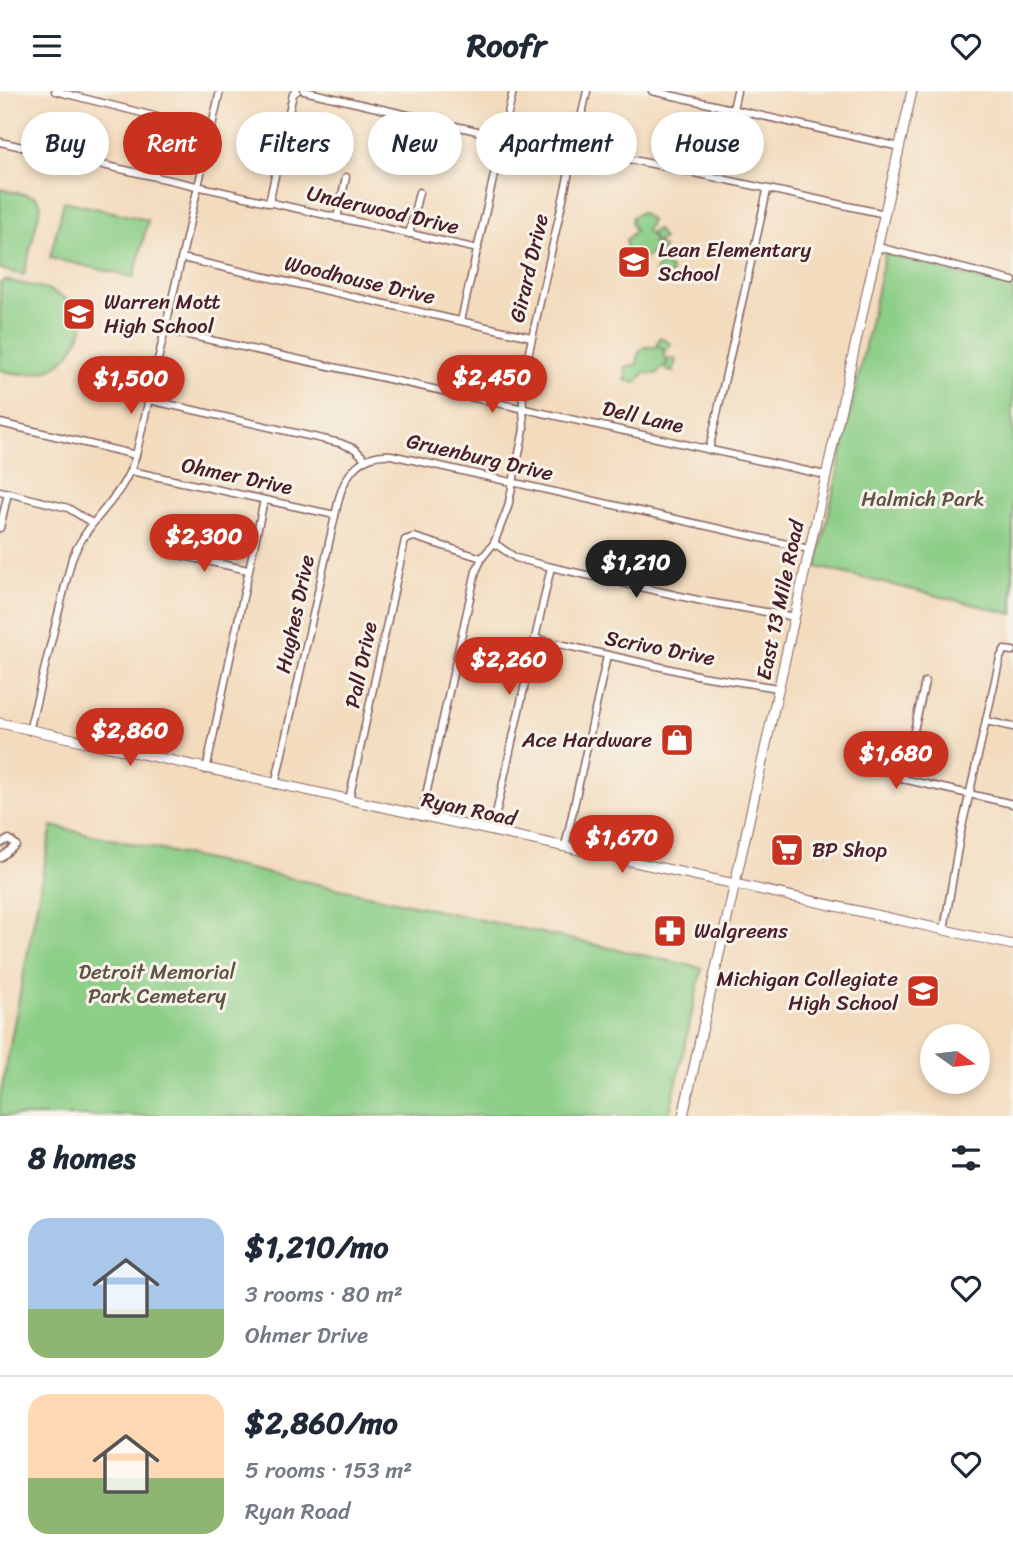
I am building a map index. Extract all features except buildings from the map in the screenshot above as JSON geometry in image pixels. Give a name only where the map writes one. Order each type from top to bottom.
[{"type":"main road","name":"East 13 Mile Road","points":[[683,1116],[912,91]]},
{"type":"main road","name":"Ryan Road","points":[[0,723],[1013,945]]},
{"type":"street","points":[[55,91],[158,117],[162,134],[154,176]]},
{"type":"street","points":[[29,731],[72,558],[84,533],[115,500],[131,471],[136,455],[220,91]]},
{"type":"street","points":[[269,203],[293,94],[297,91]]},
{"type":"street","points":[[304,91],[476,131]]},
{"type":"street","points":[[508,112],[513,91]]},
{"type":"street","name":"Girard Drive","points":[[582,112],[587,91]]},
{"type":"street","points":[[652,91],[900,147]]},
{"type":"street","points":[[733,109],[737,91]]},
{"type":"street","name":"Underwood Drive","points":[[0,142],[478,249]]},
{"type":"street","points":[[637,162],[767,191],[778,189],[885,214]]},
{"type":"street","points":[[461,321],[495,175]]},
{"type":"street","name":"Girard Drive","points":[[421,817],[460,637],[482,558],[494,543],[514,482],[524,429],[522,383],[567,175]]},
{"type":"street","points":[[337,218],[346,177]]},
{"type":"street","points":[[709,450],[767,191]]},
{"type":"street","points":[[409,234],[419,192]]},
{"type":"street","points":[[878,247],[1013,281]]},
{"type":"street","name":"Woodhouse Drive","points":[[182,258],[531,337]]},
{"type":"street","name":"Dell Lane","points":[[165,330],[825,475]]},
{"type":"street","points":[[149,400],[340,443],[355,449],[365,459]]},
{"type":"street","points":[[0,423],[136,455]]},
{"type":"street","name":"Gruenburg Drive","points":[[365,459],[391,455],[809,549]]},
{"type":"street","name":"Hughes Drive","points":[[275,785],[342,485],[348,475],[365,459]]},
{"type":"street","name":"Ohmer Drive","points":[[131,471],[335,515]]},
{"type":"street","points":[[0,491],[68,508],[92,523]]},
{"type":"street","points":[[0,528],[8,493]]},
{"type":"street","points":[[206,770],[264,500]]},
{"type":"street","name":"Pall Drive","points":[[349,800],[408,538],[414,537],[482,558]]},
{"type":"street","points":[[494,543],[516,558],[551,567],[702,601],[795,617]]},
{"type":"street","points":[[166,552],[248,570]]},
{"type":"street","points":[[492,832],[551,567]]},
{"type":"street","name":"Scrivo Drive","points":[[537,639],[607,656],[778,688]]},
{"type":"street","points":[[944,930],[986,721],[1004,650],[1013,651]]},
{"type":"street","points":[[565,847],[607,656]]},
{"type":"street","points":[[925,682],[903,779],[1013,804]]},
{"type":"street","points":[[986,721],[1013,727]]},
{"type":"street","points":[[0,844],[12,839],[16,845],[0,858]]},
{"type":"green space","points":[[0,189],[36,197],[41,205],[24,275],[0,269]]},
{"type":"green space","points":[[64,201],[148,220],[134,277],[50,258]]},
{"type":"green space","points":[[641,212],[651,220],[646,231],[653,238],[651,232],[657,229],[663,239],[657,243],[653,239],[654,250],[658,245],[664,248],[660,259],[653,256],[654,251],[645,259],[634,259],[626,250],[626,240],[635,231],[631,223],[632,217]]},
{"type":"green space","name":"Halmich Park","points":[[885,254],[1013,288],[1013,614],[817,567]]},
{"type":"green space","points":[[660,265],[666,265],[671,273],[669,279],[660,281],[655,276],[655,270]]},
{"type":"green space","points":[[5,280],[47,289],[87,310],[76,342],[59,364],[34,373],[0,370],[0,283]]},
{"type":"green space","points":[[660,337],[671,344],[666,351],[662,348],[667,363],[669,358],[676,360],[673,372],[666,370],[666,365],[656,374],[644,373],[636,383],[625,380],[626,367],[637,364],[639,352],[644,347],[660,347],[657,344]]},
{"type":"green space","name":"Detroit Memorial Park Cemetery","points":[[52,826],[702,968],[669,1116],[0,1116],[0,1097]]},
{"type":"place","name":"Lean Elementary School","points":[[634,262]]},
{"type":"place","name":"Warren Mott High School","points":[[79,314]]},
{"type":"place","name":"Ace Hardware","points":[[677,740]]},
{"type":"place","name":"BP Shop","points":[[787,850]]},
{"type":"place","name":"Walgreens","points":[[670,931]]},
{"type":"place","name":"Michigan Collegiate High School","points":[[923,991]]}]
